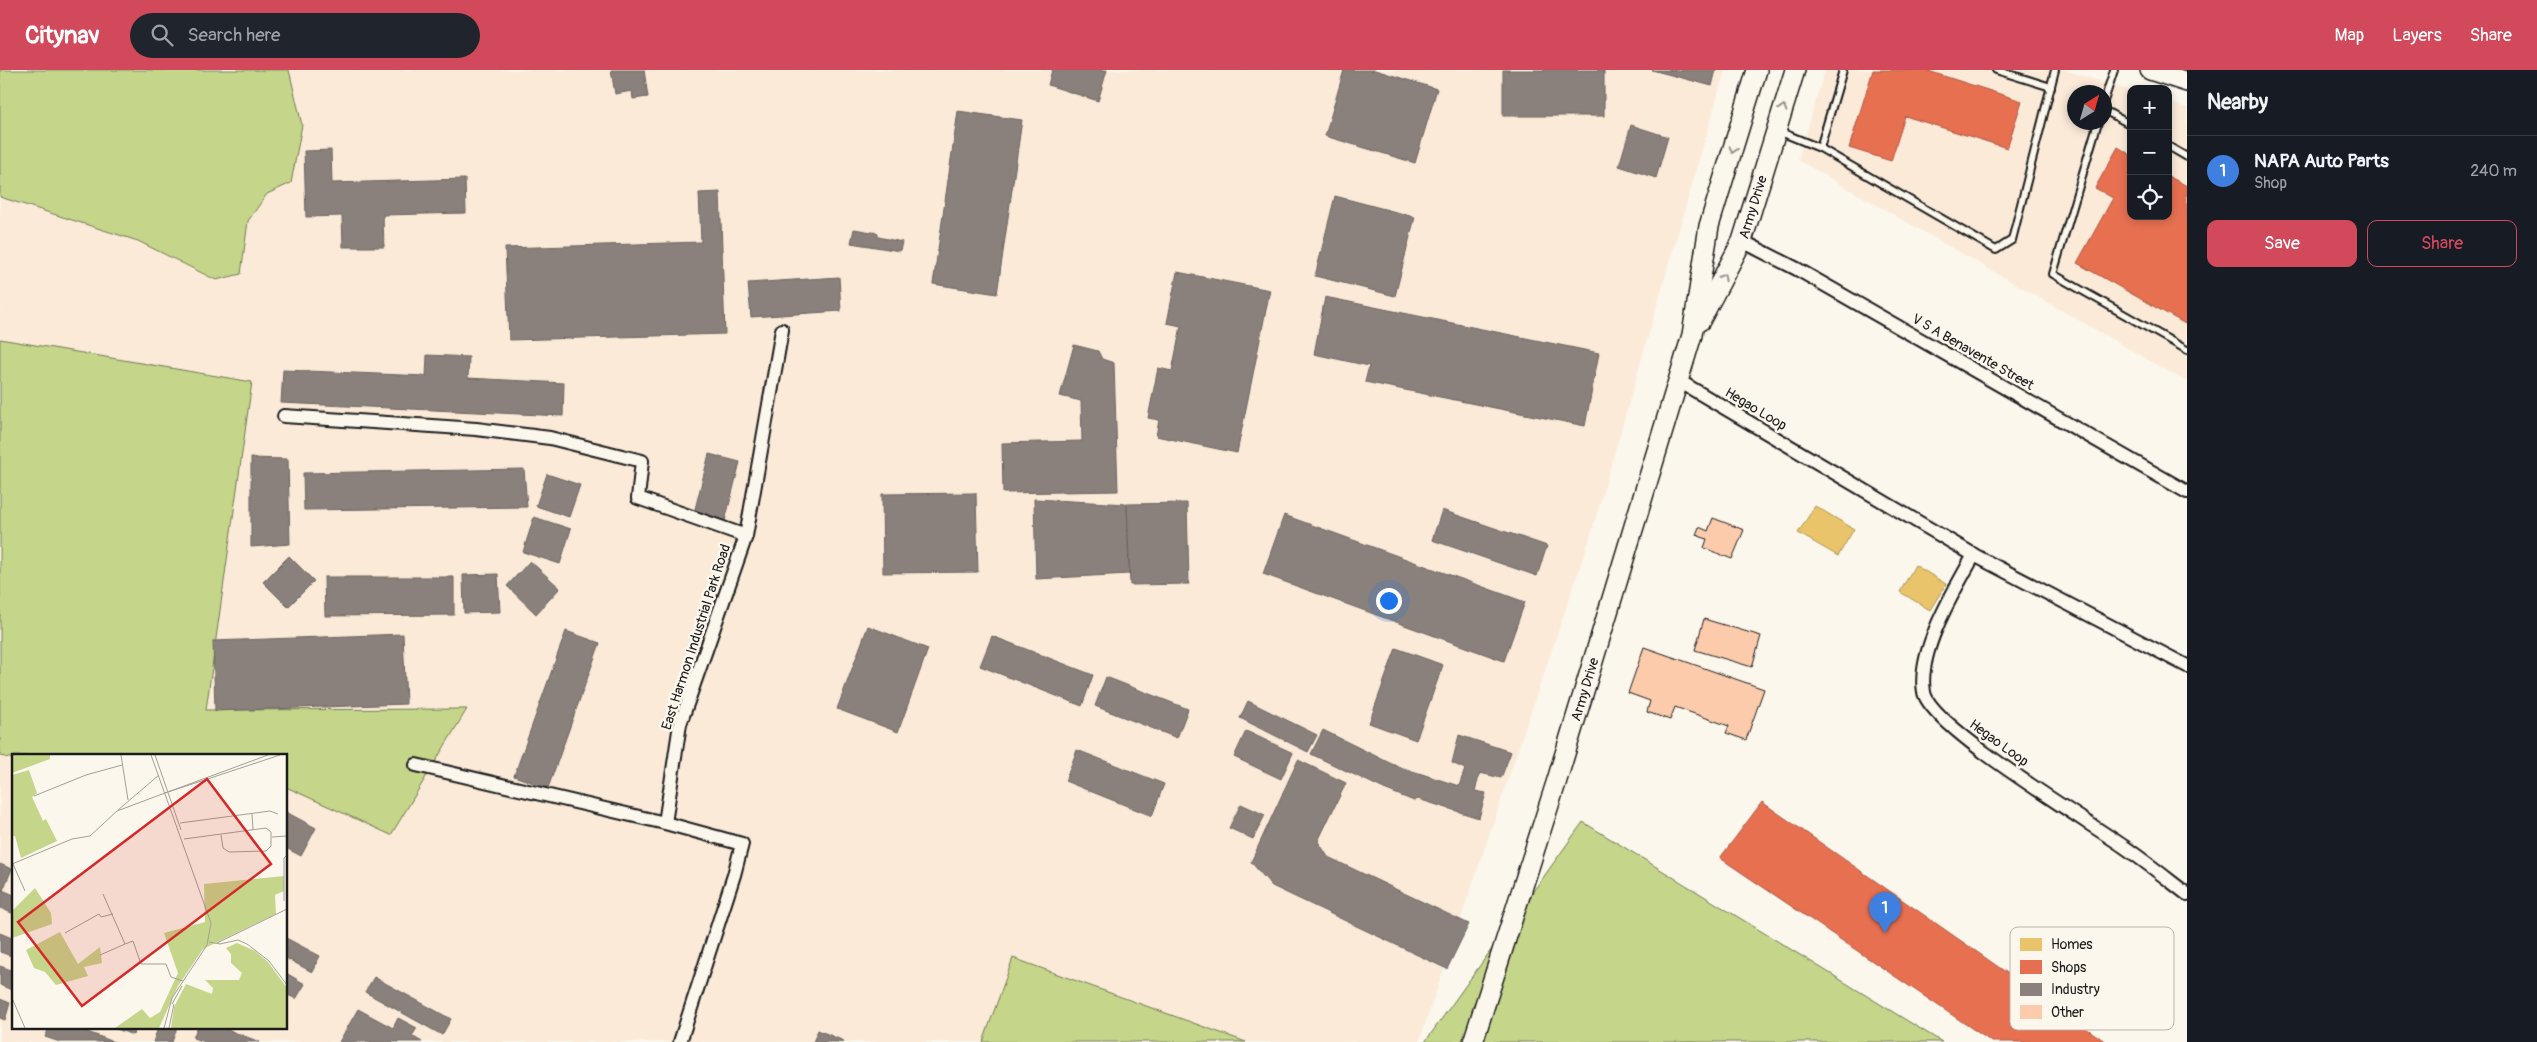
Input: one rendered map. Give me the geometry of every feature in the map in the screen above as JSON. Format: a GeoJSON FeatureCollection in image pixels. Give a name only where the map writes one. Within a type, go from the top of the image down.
{"type":"FeatureCollection","features":[{"type":"Feature","properties":{"kind":"main road","name":"Army Drive"},"geometry":{"type":"LineString","coordinates":[[1473,1042],[1557,780],[1692,335],[1709,226],[1758,70]]}},
{"type":"Feature","properties":{"kind":"main road","name":"Army Drive"},"geometry":{"type":"LineString","coordinates":[[1692,335],[1742,241],[1795,70]]}},
{"type":"Feature","properties":{"kind":"main road"},"geometry":{"type":"LineString","coordinates":[[2150,70],[2187,82]]}},
{"type":"Feature","properties":{"kind":"street","name":"V S A Benavente Street"},"geometry":{"type":"LineString","coordinates":[[1742,241],[1805,274],[2187,492]]}},
{"type":"Feature","properties":{"kind":"street"},"geometry":{"type":"LineString","coordinates":[[746,536],[782,330]]}},
{"type":"Feature","properties":{"kind":"street","name":"Hegao Loop"},"geometry":{"type":"LineString","coordinates":[[1678,381],[1974,556],[2187,666]]}},
{"type":"Feature","properties":{"kind":"street","name":"East Harmon Industrial Park Road"},"geometry":{"type":"LineString","coordinates":[[284,416],[476,429],[550,438],[642,461],[638,498],[746,536],[680,724],[665,823]]}},
{"type":"Feature","properties":{"kind":"street","name":"Hegao Loop"},"geometry":{"type":"LineString","coordinates":[[1974,556],[1944,608],[1924,666],[1924,694],[1944,721],[1993,760],[2124,846],[2187,894]]}},
{"type":"Feature","properties":{"kind":"street"},"geometry":{"type":"LineString","coordinates":[[416,765],[665,823],[742,844],[734,875],[680,1042]]}},
{"type":"Feature","properties":{"kind":"lane"},"geometry":{"type":"LineString","coordinates":[[1820,148],[1843,70]]}},
{"type":"Feature","properties":{"kind":"lane"},"geometry":{"type":"LineString","coordinates":[[1996,70],[2051,87]]}},
{"type":"Feature","properties":{"kind":"lane"},"geometry":{"type":"LineString","coordinates":[[1776,130],[1820,148],[1996,250],[2012,240],[2055,70]]}},
{"type":"Feature","properties":{"kind":"lane"},"geometry":{"type":"LineString","coordinates":[[2109,85],[2114,70]]}},
{"type":"Feature","properties":{"kind":"lane"},"geometry":{"type":"LineString","coordinates":[[2112,114],[2127,123]]}},
{"type":"Feature","properties":{"kind":"lane"},"geometry":{"type":"LineString","coordinates":[[2096,130],[2053,274],[2187,350]]}},
{"type":"Feature","properties":{"kind":"lane"},"geometry":{"type":"LineString","coordinates":[[2172,148],[2187,157]]}},
{"type":"Feature","properties":{"kind":"shaded area"},"geometry":{"type":"Polygon","coordinates":[[[289,70],[1725,70],[1591,534],[1419,1042],[1246,1042],[1013,958],[983,1042],[0,1042],[0,197],[138,241],[216,280],[241,274],[247,221],[267,194],[302,125],[289,70]]]}},
{"type":"Feature","properties":{"kind":"shaded area"},"geometry":{"type":"Polygon","coordinates":[[[1825,70],[2065,70],[2127,90],[2127,220],[2172,220],[2172,103],[2187,108],[2187,382],[1798,160],[1825,70]]]}},
{"type":"Feature","properties":{"kind":"green space"},"geometry":{"type":"Polygon","coordinates":[[[0,70],[289,70],[302,125],[291,183],[267,194],[248,221],[241,274],[216,280],[138,241],[0,197],[0,70]]]}},
{"type":"Feature","properties":{"kind":"green space"},"geometry":{"type":"Polygon","coordinates":[[[0,339],[252,382],[206,710],[467,709],[391,835],[288,788],[288,754],[12,754],[12,759],[0,756],[0,339]]]}},
{"type":"Feature","properties":{"kind":"green space"},"geometry":{"type":"Polygon","coordinates":[[[1583,822],[1942,1042],[1425,1042],[1583,822]]]}},
{"type":"Feature","properties":{"kind":"green space"},"geometry":{"type":"Polygon","coordinates":[[[1013,958],[1246,1042],[983,1042],[1013,958]]]}},
{"type":"Feature","properties":{"kind":"building: Homes"},"geometry":{"type":"Polygon","coordinates":[[[1815,506],[1854,529],[1838,556],[1798,533],[1815,506]]]}},
{"type":"Feature","properties":{"kind":"building: Homes"},"geometry":{"type":"Polygon","coordinates":[[[1915,565],[1946,584],[1930,610],[1900,592],[1915,565]]]}},
{"type":"Feature","properties":{"kind":"building: Shops"},"geometry":{"type":"Polygon","coordinates":[[[1873,70],[1925,70],[2022,101],[2007,148],[1905,116],[1891,161],[1849,148],[1873,70]]]}},
{"type":"Feature","properties":{"kind":"building: Shops"},"geometry":{"type":"Polygon","coordinates":[[[2118,147],[2127,153],[2127,220],[2172,220],[2172,178],[2187,186],[2187,325],[2077,263],[2113,198],[2095,188],[2118,147]]]}},
{"type":"Feature","properties":{"kind":"building: Shops"},"geometry":{"type":"Polygon","coordinates":[[[1762,802],[2010,975],[2010,1030],[2089,1030],[2106,1042],[1992,1042],[1720,858],[1762,802]]]}},
{"type":"Feature","properties":{"kind":"building: Industry"},"geometry":{"type":"Polygon","coordinates":[[[611,70],[644,70],[648,97],[633,99],[632,91],[615,94],[611,70]]]}},
{"type":"Feature","properties":{"kind":"building: Industry"},"geometry":{"type":"Polygon","coordinates":[[[1052,70],[1107,70],[1098,101],[1048,85],[1052,70]]]}},
{"type":"Feature","properties":{"kind":"building: Industry"},"geometry":{"type":"Polygon","coordinates":[[[1344,70],[1375,70],[1437,89],[1415,163],[1325,136],[1344,70]]]}},
{"type":"Feature","properties":{"kind":"building: Industry"},"geometry":{"type":"Polygon","coordinates":[[[1503,70],[1604,70],[1604,116],[1503,116],[1503,70]]]}},
{"type":"Feature","properties":{"kind":"building: Industry"},"geometry":{"type":"Polygon","coordinates":[[[1652,70],[1716,70],[1712,86],[1652,70]]]}},
{"type":"Feature","properties":{"kind":"building: Industry"},"geometry":{"type":"Polygon","coordinates":[[[958,111],[1022,120],[997,294],[933,284],[958,111]]]}},
{"type":"Feature","properties":{"kind":"building: Industry"},"geometry":{"type":"Polygon","coordinates":[[[1631,125],[1668,137],[1656,178],[1619,166],[1631,125]]]}},
{"type":"Feature","properties":{"kind":"building: Industry"},"geometry":{"type":"Polygon","coordinates":[[[331,150],[332,183],[465,179],[466,213],[383,215],[384,247],[343,247],[342,216],[306,217],[304,151],[331,150]]]}},
{"type":"Feature","properties":{"kind":"building: Industry"},"geometry":{"type":"Polygon","coordinates":[[[720,192],[725,334],[509,340],[505,248],[701,242],[699,193],[720,192]]]}},
{"type":"Feature","properties":{"kind":"building: Industry"},"geometry":{"type":"Polygon","coordinates":[[[1335,196],[1415,217],[1395,296],[1315,276],[1335,196]]]}},
{"type":"Feature","properties":{"kind":"building: Industry"},"geometry":{"type":"Polygon","coordinates":[[[854,229],[878,233],[878,237],[902,242],[900,251],[851,243],[854,229]]]}},
{"type":"Feature","properties":{"kind":"building: Industry"},"geometry":{"type":"Polygon","coordinates":[[[1177,272],[1270,290],[1237,453],[1156,436],[1159,420],[1148,418],[1158,368],[1172,371],[1181,326],[1167,323],[1177,272]]]}},
{"type":"Feature","properties":{"kind":"building: Industry"},"geometry":{"type":"Polygon","coordinates":[[[839,277],[841,311],[751,317],[748,283],[839,277]]]}},
{"type":"Feature","properties":{"kind":"building: Industry"},"geometry":{"type":"Polygon","coordinates":[[[1325,297],[1599,353],[1585,426],[1365,382],[1369,366],[1314,354],[1325,297]]]}},
{"type":"Feature","properties":{"kind":"building: Industry"},"geometry":{"type":"Polygon","coordinates":[[[1074,345],[1098,351],[1102,359],[1114,363],[1118,491],[1003,493],[1002,443],[1082,441],[1081,401],[1060,396],[1074,345]]]}},
{"type":"Feature","properties":{"kind":"building: Industry"},"geometry":{"type":"Polygon","coordinates":[[[427,355],[469,357],[468,378],[564,383],[563,416],[281,403],[283,370],[426,376],[427,355]]]}},
{"type":"Feature","properties":{"kind":"building: Industry"},"geometry":{"type":"Polygon","coordinates":[[[709,454],[740,462],[725,521],[694,513],[709,454]]]}},
{"type":"Feature","properties":{"kind":"building: Industry"},"geometry":{"type":"Polygon","coordinates":[[[251,458],[288,459],[290,544],[251,547],[251,458]]]}},
{"type":"Feature","properties":{"kind":"building: Industry"},"geometry":{"type":"Polygon","coordinates":[[[524,469],[527,507],[304,510],[303,473],[524,469]]]}},
{"type":"Feature","properties":{"kind":"building: Industry"},"geometry":{"type":"Polygon","coordinates":[[[547,474],[580,485],[569,517],[536,506],[547,474]]]}},
{"type":"Feature","properties":{"kind":"building: Industry"},"geometry":{"type":"Polygon","coordinates":[[[976,493],[978,572],[883,573],[882,494],[976,493]]]}},
{"type":"Feature","properties":{"kind":"building: Industry"},"geometry":{"type":"Polygon","coordinates":[[[1034,499],[1127,504],[1129,574],[1036,579],[1034,499]]]}},
{"type":"Feature","properties":{"kind":"building: Industry"},"geometry":{"type":"Polygon","coordinates":[[[1187,503],[1189,584],[1130,585],[1127,504],[1187,503]]]}},
{"type":"Feature","properties":{"kind":"building: Industry"},"geometry":{"type":"Polygon","coordinates":[[[1442,510],[1547,546],[1537,576],[1432,540],[1442,510]]]}},
{"type":"Feature","properties":{"kind":"building: Industry"},"geometry":{"type":"Polygon","coordinates":[[[1284,515],[1525,602],[1504,661],[1263,574],[1284,515]]]}},
{"type":"Feature","properties":{"kind":"building: Industry"},"geometry":{"type":"Polygon","coordinates":[[[534,517],[571,529],[560,564],[523,552],[534,517]]]}},
{"type":"Feature","properties":{"kind":"building: Industry"},"geometry":{"type":"Polygon","coordinates":[[[289,556],[314,581],[288,607],[263,582],[289,556]]]}},
{"type":"Feature","properties":{"kind":"building: Industry"},"geometry":{"type":"Polygon","coordinates":[[[530,561],[560,588],[536,614],[507,586],[530,561]]]}},
{"type":"Feature","properties":{"kind":"building: Industry"},"geometry":{"type":"Polygon","coordinates":[[[498,574],[500,612],[464,613],[463,575],[498,574]]]}},
{"type":"Feature","properties":{"kind":"building: Industry"},"geometry":{"type":"Polygon","coordinates":[[[324,577],[454,577],[454,615],[325,616],[324,577]]]}},
{"type":"Feature","properties":{"kind":"building: Industry"},"geometry":{"type":"Polygon","coordinates":[[[868,626],[928,649],[898,732],[837,709],[868,626]]]}},
{"type":"Feature","properties":{"kind":"building: Industry"},"geometry":{"type":"Polygon","coordinates":[[[566,631],[600,643],[548,788],[514,776],[566,631]]]}},
{"type":"Feature","properties":{"kind":"building: Industry"},"geometry":{"type":"Polygon","coordinates":[[[403,634],[406,704],[215,711],[213,641],[403,634]]]}},
{"type":"Feature","properties":{"kind":"building: Industry"},"geometry":{"type":"Polygon","coordinates":[[[992,636],[1093,675],[1082,706],[980,666],[992,636]]]}},
{"type":"Feature","properties":{"kind":"building: Industry"},"geometry":{"type":"Polygon","coordinates":[[[1396,648],[1443,665],[1416,740],[1369,723],[1396,648]]]}},
{"type":"Feature","properties":{"kind":"building: Industry"},"geometry":{"type":"Polygon","coordinates":[[[1106,677],[1188,709],[1177,738],[1095,706],[1106,677]]]}},
{"type":"Feature","properties":{"kind":"building: Industry"},"geometry":{"type":"Polygon","coordinates":[[[1248,701],[1317,735],[1308,752],[1240,718],[1248,701]]]}},
{"type":"Feature","properties":{"kind":"building: Industry"},"geometry":{"type":"Polygon","coordinates":[[[1323,730],[1394,765],[1459,786],[1465,769],[1452,763],[1459,735],[1511,752],[1501,778],[1480,773],[1475,791],[1486,793],[1479,818],[1418,799],[1414,801],[1384,789],[1311,754],[1323,730]]]}},
{"type":"Feature","properties":{"kind":"building: Industry"},"geometry":{"type":"Polygon","coordinates":[[[1246,731],[1293,753],[1281,779],[1234,757],[1246,731]]]}},
{"type":"Feature","properties":{"kind":"building: Industry"},"geometry":{"type":"Polygon","coordinates":[[[1077,750],[1164,784],[1152,816],[1065,781],[1077,750]]]}},
{"type":"Feature","properties":{"kind":"building: Industry"},"geometry":{"type":"Polygon","coordinates":[[[1298,760],[1346,783],[1318,841],[1328,857],[1469,924],[1447,969],[1272,886],[1251,862],[1298,760]]]}},
{"type":"Feature","properties":{"kind":"building: Industry"},"geometry":{"type":"Polygon","coordinates":[[[1241,804],[1265,815],[1253,839],[1229,828],[1241,804]]]}},
{"type":"Feature","properties":{"kind":"building: Industry"},"geometry":{"type":"Polygon","coordinates":[[[288,813],[316,828],[301,856],[288,849],[288,813]]]}},
{"type":"Feature","properties":{"kind":"building: Industry"},"geometry":{"type":"Polygon","coordinates":[[[0,864],[12,869],[3,890],[0,889],[0,864]]]}},
{"type":"Feature","properties":{"kind":"building: Industry"},"geometry":{"type":"Polygon","coordinates":[[[0,889],[12,894],[12,913],[0,908],[0,889]]]}},
{"type":"Feature","properties":{"kind":"building: Industry"},"geometry":{"type":"Polygon","coordinates":[[[0,933],[12,938],[12,956],[0,952],[0,933]]]}},
{"type":"Feature","properties":{"kind":"building: Industry"},"geometry":{"type":"Polygon","coordinates":[[[288,939],[320,956],[312,972],[288,959],[288,939]]]}},
{"type":"Feature","properties":{"kind":"building: Industry"},"geometry":{"type":"Polygon","coordinates":[[[0,966],[12,970],[12,990],[0,985],[0,966]]]}},
{"type":"Feature","properties":{"kind":"building: Industry"},"geometry":{"type":"Polygon","coordinates":[[[288,974],[305,984],[296,999],[288,995],[288,974]]]}},
{"type":"Feature","properties":{"kind":"building: Industry"},"geometry":{"type":"Polygon","coordinates":[[[374,977],[451,1019],[442,1035],[365,992],[374,977]]]}},
{"type":"Feature","properties":{"kind":"building: Industry"},"geometry":{"type":"Polygon","coordinates":[[[0,999],[10,1003],[5,1020],[0,1018],[0,999]]]}},
{"type":"Feature","properties":{"kind":"building: Industry"},"geometry":{"type":"Polygon","coordinates":[[[358,1009],[393,1028],[398,1018],[417,1028],[412,1036],[422,1042],[339,1042],[358,1009]]]}},
{"type":"Feature","properties":{"kind":"building: Industry"},"geometry":{"type":"Polygon","coordinates":[[[48,1030],[82,1030],[114,1042],[60,1042],[45,1037],[48,1030]]]}},
{"type":"Feature","properties":{"kind":"building: Industry"},"geometry":{"type":"Polygon","coordinates":[[[119,1030],[134,1030],[133,1035],[119,1030]]]}},
{"type":"Feature","properties":{"kind":"building: Industry"},"geometry":{"type":"Polygon","coordinates":[[[157,1030],[176,1030],[172,1042],[153,1042],[157,1030]]]}},
{"type":"Feature","properties":{"kind":"building: Industry"},"geometry":{"type":"Polygon","coordinates":[[[196,1030],[228,1030],[260,1042],[205,1042],[193,1038],[196,1030]]]}},
{"type":"Feature","properties":{"kind":"building: Industry"},"geometry":{"type":"Polygon","coordinates":[[[818,1030],[844,1041],[813,1042],[818,1030]]]}},
{"type":"Feature","properties":{"kind":"building: Other"},"geometry":{"type":"Polygon","coordinates":[[[1713,518],[1744,530],[1732,559],[1704,548],[1707,539],[1696,535],[1699,527],[1708,531],[1713,518]]]}},
{"type":"Feature","properties":{"kind":"building: Other"},"geometry":{"type":"Polygon","coordinates":[[[1704,619],[1761,636],[1752,667],[1695,650],[1704,619]]]}},
{"type":"Feature","properties":{"kind":"building: Other"},"geometry":{"type":"Polygon","coordinates":[[[1644,647],[1764,689],[1746,740],[1726,733],[1729,726],[1675,707],[1670,720],[1647,712],[1650,701],[1628,693],[1644,647]]]}},
{"type":"Feature","properties":{"kind":"place","name":"NAPA Auto Parts"},"geometry":{"type":"Point","coordinates":[1885,933]}}]}
